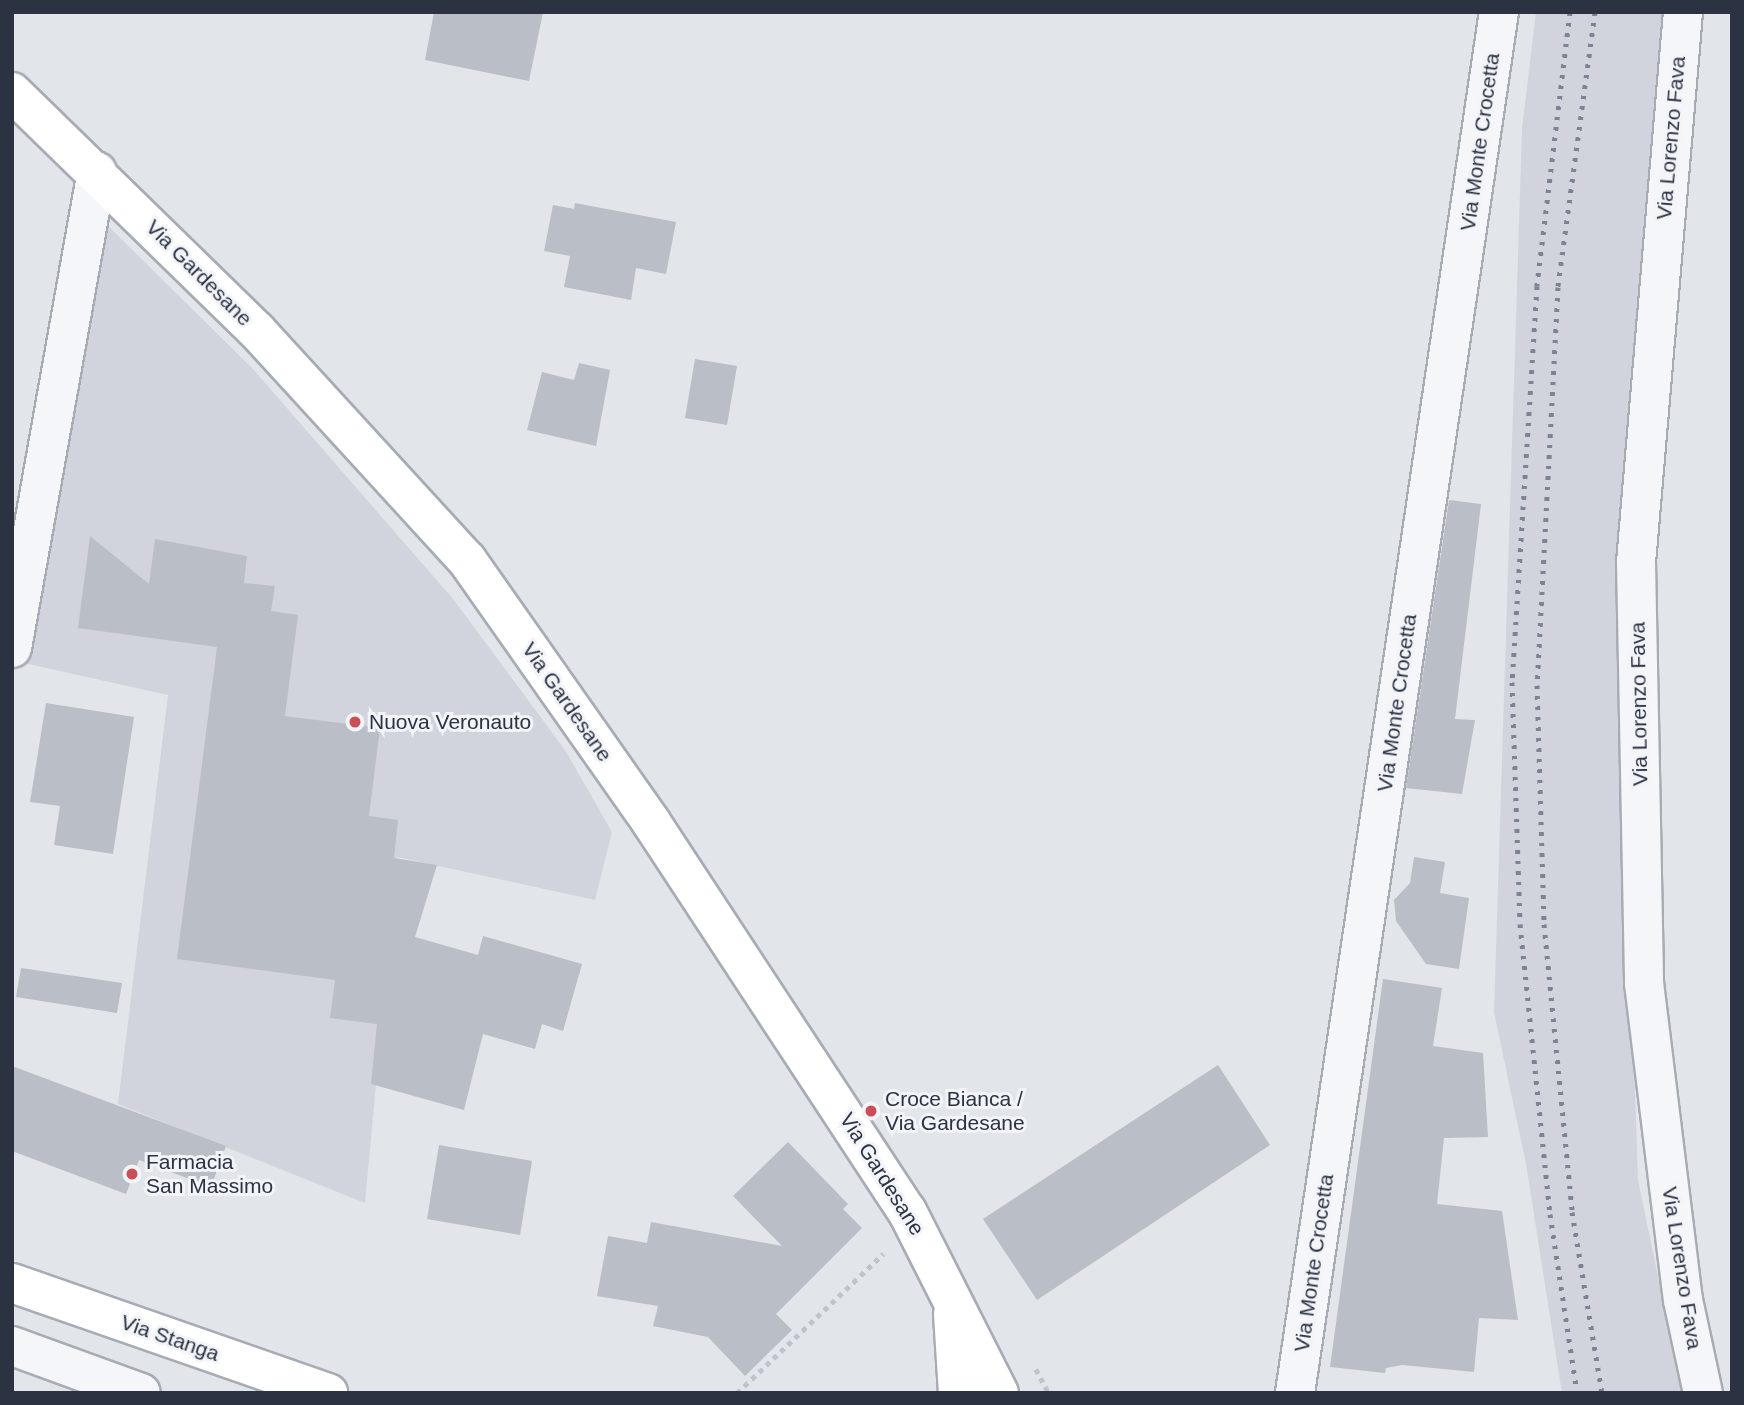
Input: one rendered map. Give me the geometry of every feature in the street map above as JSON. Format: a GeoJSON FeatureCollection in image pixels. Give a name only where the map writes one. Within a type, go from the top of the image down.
{"type":"FeatureCollection","features":[{"type":"Feature","properties":{"kind":"main road","name":"Via Gardesane"},"geometry":{"type":"LineString","coordinates":[[12,92],[257,331],[467,560],[826,1086],[907,1211],[999,1393]]}},
{"type":"Feature","properties":{"kind":"main road","name":"Via Stanga"},"geometry":{"type":"LineString","coordinates":[[12,1283],[328,1393]]}},
{"type":"Feature","properties":{"kind":"main road","name":"Via Gardesane"},"geometry":{"type":"LineString","coordinates":[[951,1298],[958,1393]]}},
{"type":"Feature","properties":{"kind":"street","name":"Via Monte Crocetta"},"geometry":{"type":"LineString","coordinates":[[1295,1393],[1499,12]]}},
{"type":"Feature","properties":{"kind":"street","name":"Via Lorenzo Fava"},"geometry":{"type":"LineString","coordinates":[[1683,12],[1637,576],[1644,983],[1683,1300],[1703,1393]]}},
{"type":"Feature","properties":{"kind":"street"},"geometry":{"type":"LineString","coordinates":[[12,648],[97,172]]}},
{"type":"Feature","properties":{"kind":"street"},"geometry":{"type":"LineString","coordinates":[[12,1346],[141,1393]]}},
{"type":"Feature","properties":{"kind":"path"},"geometry":{"type":"LineString","coordinates":[[737,1393],[889,1249]]}},
{"type":"Feature","properties":{"kind":"shaded area"},"geometry":{"type":"Polygon","coordinates":[[[1536,12],[1667,12],[1625,803],[1638,1180],[1682,1393],[1562,1393],[1526,1164],[1494,1012],[1522,129],[1536,12]]]}},
{"type":"Feature","properties":{"kind":"shaded area","name":"Nuova Veronauto"},"geometry":{"type":"Polygon","coordinates":[[[101,219],[253,369],[454,600],[565,750],[612,832],[595,900],[397,857],[365,1203],[118,1104],[168,695],[24,663],[101,219]]]}},
{"type":"Feature","properties":{"kind":"building"},"geometry":{"type":"Polygon","coordinates":[[[434,12],[543,12],[529,81],[425,60],[434,12]]]}},
{"type":"Feature","properties":{"kind":"building"},"geometry":{"type":"Polygon","coordinates":[[[575,203],[676,222],[666,274],[636,268],[631,300],[564,287],[570,256],[544,251],[553,205],[574,209],[575,203]]]}},
{"type":"Feature","properties":{"kind":"building"},"geometry":{"type":"Polygon","coordinates":[[[695,359],[737,366],[727,425],[685,418],[695,359]]]}},
{"type":"Feature","properties":{"kind":"building"},"geometry":{"type":"Polygon","coordinates":[[[579,363],[610,370],[596,446],[527,430],[542,372],[574,380],[579,363]]]}},
{"type":"Feature","properties":{"kind":"building"},"geometry":{"type":"Polygon","coordinates":[[[1449,500],[1481,504],[1455,719],[1475,720],[1462,794],[1406,788],[1449,500]]]}},
{"type":"Feature","properties":{"kind":"building"},"geometry":{"type":"Polygon","coordinates":[[[90,536],[149,584],[155,539],[247,556],[244,583],[275,586],[271,611],[298,615],[285,716],[380,728],[369,816],[398,820],[394,858],[437,865],[415,937],[478,955],[483,936],[582,964],[563,1031],[542,1024],[535,1049],[483,1034],[464,1110],[371,1084],[377,1024],[330,1018],[335,980],[177,959],[217,647],[78,628],[90,536]]]}},
{"type":"Feature","properties":{"kind":"building"},"geometry":{"type":"Polygon","coordinates":[[[46,703],[134,717],[113,854],[54,845],[60,806],[30,802],[46,703]]]}},
{"type":"Feature","properties":{"kind":"building"},"geometry":{"type":"Polygon","coordinates":[[[1414,857],[1445,862],[1440,893],[1469,898],[1459,969],[1426,964],[1396,921],[1394,900],[1410,883],[1414,857]]]}},
{"type":"Feature","properties":{"kind":"building"},"geometry":{"type":"Polygon","coordinates":[[[21,968],[122,983],[117,1013],[16,997],[21,968]]]}},
{"type":"Feature","properties":{"kind":"building"},"geometry":{"type":"Polygon","coordinates":[[[1383,979],[1442,988],[1433,1046],[1483,1053],[1488,1137],[1444,1138],[1437,1204],[1502,1211],[1518,1320],[1479,1318],[1474,1372],[1402,1365],[1386,1368],[1385,1373],[1330,1367],[1383,979]]]}},
{"type":"Feature","properties":{"kind":"building"},"geometry":{"type":"Polygon","coordinates":[[[1218,1065],[1270,1145],[1037,1300],[983,1219],[1218,1065]]]}},
{"type":"Feature","properties":{"kind":"building"},"geometry":{"type":"Polygon","coordinates":[[[12,1066],[226,1146],[211,1187],[139,1160],[126,1194],[12,1151],[12,1066]]]}},
{"type":"Feature","properties":{"kind":"building"},"geometry":{"type":"Polygon","coordinates":[[[788,1142],[848,1204],[843,1209],[862,1228],[776,1314],[792,1330],[745,1376],[708,1337],[653,1326],[658,1306],[597,1296],[608,1236],[647,1243],[651,1222],[782,1246],[733,1196],[788,1142]]]}},
{"type":"Feature","properties":{"kind":"building"},"geometry":{"type":"Polygon","coordinates":[[[439,1145],[532,1161],[520,1235],[427,1219],[439,1145]]]}},
{"type":"Feature","properties":{"kind":"railway"},"geometry":{"type":"LineString","coordinates":[[1570,12],[1537,286],[1512,682],[1520,924],[1550,1214],[1577,1393]]}},
{"type":"Feature","properties":{"kind":"railway"},"geometry":{"type":"LineString","coordinates":[[1595,12],[1558,287],[1537,685],[1544,924],[1572,1212],[1602,1393]]}},
{"type":"Feature","properties":{"kind":"place","name":"Nuova Veronauto"},"geometry":{"type":"Point","coordinates":[355,722]}},
{"type":"Feature","properties":{"kind":"place","name":"Croce Bianca / Via Gardesane"},"geometry":{"type":"Point","coordinates":[871,1111]}},
{"type":"Feature","properties":{"kind":"place","name":"Farmacia San Massimo"},"geometry":{"type":"Point","coordinates":[132,1174]}}]}
